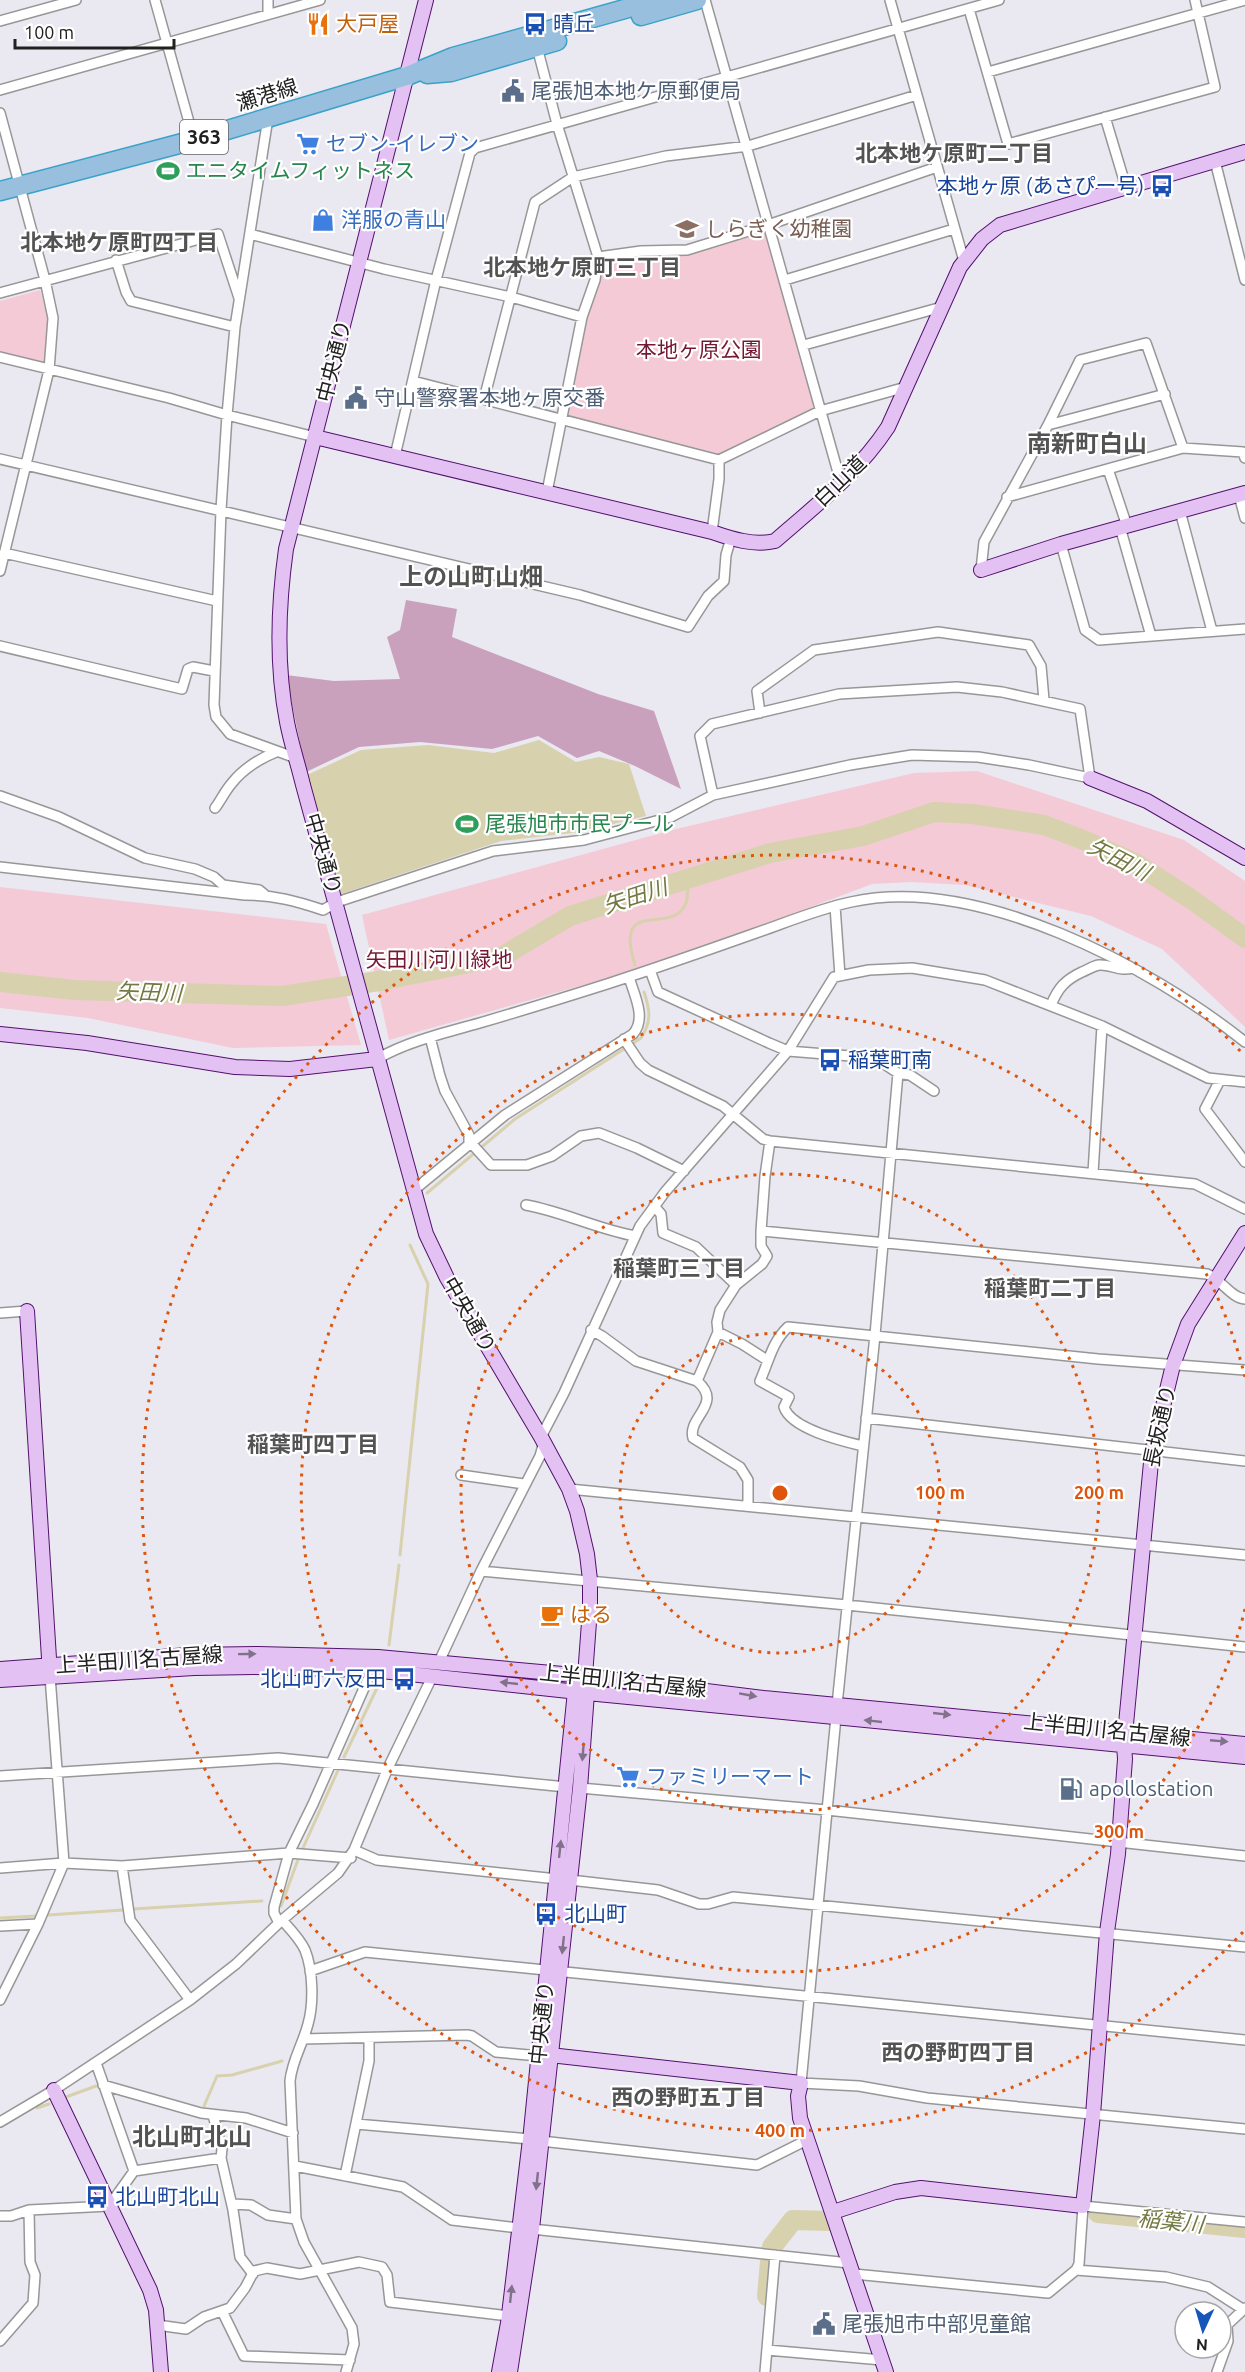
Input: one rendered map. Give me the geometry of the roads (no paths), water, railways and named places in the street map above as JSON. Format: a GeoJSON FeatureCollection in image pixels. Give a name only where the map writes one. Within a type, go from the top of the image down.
{"type":"FeatureCollection","features":[{"type":"Feature","properties":{"kind":"highway","name":"瀬港線"},"geometry":{"type":"LineString","coordinates":[[0,191],[194,140],[407,76],[453,57],[657,0]]}},
{"type":"Feature","properties":{"kind":"highway","name":"瀬港線"},"geometry":{"type":"LineString","coordinates":[[407,76],[451,72],[697,0]]}},
{"type":"Feature","properties":{"kind":"street"},"geometry":{"type":"LineString","coordinates":[[0,21],[76,0]]}},
{"type":"Feature","properties":{"kind":"street"},"geometry":{"type":"LineString","coordinates":[[155,0],[194,140]]}},
{"type":"Feature","properties":{"kind":"street"},"geometry":{"type":"LineString","coordinates":[[268,0],[268,14]]}},
{"type":"Feature","properties":{"kind":"street"},"geometry":{"type":"LineString","coordinates":[[0,90],[320,0]]}},
{"type":"Feature","properties":{"kind":"street","name":"中央通り"},"geometry":{"type":"LineString","coordinates":[[426,0],[291,527],[282,573],[279,618],[280,662],[287,723],[337,902],[339,919],[375,1054],[426,1234],[447,1278],[543,1439],[569,1489],[577,1511],[587,1554],[590,1609],[585,1676],[581,1692],[573,1787],[510,2372]]}},
{"type":"Feature","properties":{"kind":"street"},"geometry":{"type":"LineString","coordinates":[[705,0],[748,146],[759,196],[804,345],[841,483]]}},
{"type":"Feature","properties":{"kind":"street"},"geometry":{"type":"LineString","coordinates":[[890,0],[964,261]]}},
{"type":"Feature","properties":{"kind":"street"},"geometry":{"type":"LineString","coordinates":[[395,456],[436,280],[471,153],[475,148],[999,0]]}},
{"type":"Feature","properties":{"kind":"street"},"geometry":{"type":"LineString","coordinates":[[969,9],[1008,144],[1215,87],[1195,0]]}},
{"type":"Feature","properties":{"kind":"street"},"geometry":{"type":"LineString","coordinates":[[988,72],[1245,0]]}},
{"type":"Feature","properties":{"kind":"street"},"geometry":{"type":"LineString","coordinates":[[537,47],[556,124],[598,257],[595,280],[582,317],[547,492]]}},
{"type":"Feature","properties":{"kind":"street"},"geometry":{"type":"LineString","coordinates":[[484,399],[535,201],[573,177],[666,156],[748,146],[917,95]]}},
{"type":"Feature","properties":{"kind":"street"},"geometry":{"type":"LineString","coordinates":[[0,114],[45,280],[53,318],[49,370],[0,572]]}},
{"type":"Feature","properties":{"kind":"street"},"geometry":{"type":"LineString","coordinates":[[1105,117],[1126,187]]}},
{"type":"Feature","properties":{"kind":"street"},"geometry":{"type":"LineString","coordinates":[[268,118],[235,327],[226,416],[224,490],[220,510],[214,705],[216,717],[230,734],[296,758]]}},
{"type":"Feature","properties":{"kind":"street","name":"白山道"},"geometry":{"type":"LineString","coordinates":[[315,437],[731,538],[763,544],[775,541],[841,483],[876,445],[888,428],[964,261],[982,239],[1000,225],[1245,152]]}},
{"type":"Feature","properties":{"kind":"street"},"geometry":{"type":"LineString","coordinates":[[1215,161],[1242,253],[1245,280]]}},
{"type":"Feature","properties":{"kind":"street"},"geometry":{"type":"LineString","coordinates":[[598,257],[641,251],[687,250],[937,167]]}},
{"type":"Feature","properties":{"kind":"street"},"geometry":{"type":"LineString","coordinates":[[785,280],[954,229]]}},
{"type":"Feature","properties":{"kind":"street"},"geometry":{"type":"LineString","coordinates":[[0,293],[218,234],[240,300]]}},
{"type":"Feature","properties":{"kind":"street"},"geometry":{"type":"LineString","coordinates":[[250,234],[384,269],[511,297],[582,317]]}},
{"type":"Feature","properties":{"kind":"street"},"geometry":{"type":"LineString","coordinates":[[116,260],[131,301],[235,327]]}},
{"type":"Feature","properties":{"kind":"street"},"geometry":{"type":"LineString","coordinates":[[804,345],[942,307]]}},
{"type":"Feature","properties":{"kind":"street"},"geometry":{"type":"LineString","coordinates":[[1183,448],[1146,343],[1080,360],[1048,425],[984,542],[981,570],[1061,544],[1242,494],[1245,518]]}},
{"type":"Feature","properties":{"kind":"street"},"geometry":{"type":"LineString","coordinates":[[0,357],[169,398],[226,416],[315,437]]}},
{"type":"Feature","properties":{"kind":"street"},"geometry":{"type":"LineString","coordinates":[[413,381],[719,460],[820,411],[906,387]]}},
{"type":"Feature","properties":{"kind":"street"},"geometry":{"type":"LineString","coordinates":[[1048,425],[1165,394]]}},
{"type":"Feature","properties":{"kind":"street"},"geometry":{"type":"LineString","coordinates":[[1007,497],[1183,448],[1243,452],[1245,458]]}},
{"type":"Feature","properties":{"kind":"street"},"geometry":{"type":"LineString","coordinates":[[0,459],[580,595],[688,627],[708,597],[724,581],[726,555],[731,538]]}},
{"type":"Feature","properties":{"kind":"street"},"geometry":{"type":"LineString","coordinates":[[712,532],[719,479],[719,460]]}},
{"type":"Feature","properties":{"kind":"street"},"geometry":{"type":"LineString","coordinates":[[1108,469],[1151,636]]}},
{"type":"Feature","properties":{"kind":"street"},"geometry":{"type":"LineString","coordinates":[[1180,511],[1212,631]]}},
{"type":"Feature","properties":{"kind":"street"},"geometry":{"type":"LineString","coordinates":[[1061,544],[1085,630],[1099,640],[1245,629]]}},
{"type":"Feature","properties":{"kind":"street"},"geometry":{"type":"LineString","coordinates":[[4,553],[217,601]]}},
{"type":"Feature","properties":{"kind":"street"},"geometry":{"type":"LineString","coordinates":[[760,713],[757,691],[814,650],[938,632],[1029,645],[1041,666],[1044,700]]}},
{"type":"Feature","properties":{"kind":"street"},"geometry":{"type":"LineString","coordinates":[[0,646],[182,689],[188,669],[193,667],[214,671]]}},
{"type":"Feature","properties":{"kind":"street"},"geometry":{"type":"LineString","coordinates":[[713,795],[700,736],[712,724],[839,694],[957,687],[1044,700],[1080,709],[1090,778]]}},
{"type":"Feature","properties":{"kind":"street"},"geometry":{"type":"LineString","coordinates":[[214,808],[231,784],[244,771],[276,752]]}},
{"type":"Feature","properties":{"kind":"street"},"geometry":{"type":"LineString","coordinates":[[0,867],[245,895],[266,895],[285,898],[323,910],[337,902],[493,851],[584,840],[670,817],[713,795],[850,765],[912,755],[978,757],[1090,778],[1147,801],[1245,858]]}},
{"type":"Feature","properties":{"kind":"street"},"geometry":{"type":"LineString","coordinates":[[0,796],[59,817],[145,858],[195,869],[214,877],[223,885],[259,890],[266,895]]}},
{"type":"Feature","properties":{"kind":"street"},"geometry":{"type":"LineString","coordinates":[[0,1034],[87,1043],[235,1067],[290,1069],[375,1054],[629,977],[835,906],[908,897],[960,904],[1013,918],[1066,937],[1162,984],[1212,1016],[1245,1042]]}},
{"type":"Feature","properties":{"kind":"street"},"geometry":{"type":"LineString","coordinates":[[835,906],[840,976]]}},
{"type":"Feature","properties":{"kind":"street"},"geometry":{"type":"LineString","coordinates":[[1051,1005],[1056,993],[1067,979],[1084,971],[1100,965],[1126,970],[1132,968]]}},
{"type":"Feature","properties":{"kind":"street"},"geometry":{"type":"LineString","coordinates":[[0,2122],[54,2090],[190,2000],[236,1964],[281,1921],[338,1873],[352,1854],[388,1768],[481,1570],[540,1456],[543,1439],[635,1236],[654,1206],[788,1051],[834,977],[891,968],[943,971],[985,980],[1102,1026],[1208,1078],[1245,1082]]}},
{"type":"Feature","properties":{"kind":"street"},"geometry":{"type":"LineString","coordinates":[[650,970],[658,992],[788,1051],[875,1058],[898,1073],[910,1075],[934,1090]]}},
{"type":"Feature","properties":{"kind":"street"},"geometry":{"type":"LineString","coordinates":[[414,1190],[505,1115],[633,1034],[640,1022],[640,1013],[629,977]]}},
{"type":"Feature","properties":{"kind":"street"},"geometry":{"type":"LineString","coordinates":[[1093,1173],[1102,1026]]}},
{"type":"Feature","properties":{"kind":"street"},"geometry":{"type":"LineString","coordinates":[[430,1037],[445,1091],[469,1135],[471,1144],[492,1165],[528,1165],[552,1156],[581,1136],[599,1133],[637,1148],[684,1171]]}},
{"type":"Feature","properties":{"kind":"street"},"geometry":{"type":"LineString","coordinates":[[625,1041],[648,1070],[723,1106],[770,1141],[1195,1184],[1245,1209]]}},
{"type":"Feature","properties":{"kind":"street"},"geometry":{"type":"LineString","coordinates":[[767,2350],[884,2366],[807,2140],[800,2118],[798,2096],[875,1335],[898,1073]]}},
{"type":"Feature","properties":{"kind":"street"},"geometry":{"type":"LineString","coordinates":[[1220,1080],[1205,1109],[1245,1162]]}},
{"type":"Feature","properties":{"kind":"street"},"geometry":{"type":"LineString","coordinates":[[697,1381],[718,1332],[717,1322],[720,1310],[736,1285],[762,1264],[767,1257],[761,1246],[761,1231],[770,1141]]}},
{"type":"Feature","properties":{"kind":"street"},"geometry":{"type":"LineString","coordinates":[[526,1205],[557,1211],[594,1226],[635,1236]]}},
{"type":"Feature","properties":{"kind":"street"},"geometry":{"type":"LineString","coordinates":[[654,1206],[661,1214],[663,1233],[696,1246],[736,1285]]}},
{"type":"Feature","properties":{"kind":"street"},"geometry":{"type":"LineString","coordinates":[[761,1231],[1207,1274],[1216,1278],[1239,1299],[1245,1299]]}},
{"type":"Feature","properties":{"kind":"street","name":"長坂通り"},"geometry":{"type":"LineString","coordinates":[[1083,2206],[1093,2115],[1107,1932],[1119,1842],[1125,1759],[1124,1739],[1141,1546],[1152,1452],[1173,1365],[1188,1324],[1245,1233]]}},
{"type":"Feature","properties":{"kind":"street"},"geometry":{"type":"LineString","coordinates":[[0,1313],[27,1311],[64,1863],[38,1924],[0,2000]]}},
{"type":"Feature","properties":{"kind":"street"},"geometry":{"type":"LineString","coordinates":[[863,1446],[812,1430],[786,1413],[784,1407],[789,1397],[760,1381],[768,1364],[767,1360],[781,1334],[788,1327],[1245,1370]]}},
{"type":"Feature","properties":{"kind":"street"},"geometry":{"type":"LineString","coordinates":[[591,1330],[636,1360],[697,1381],[703,1386],[707,1400],[693,1428],[693,1438],[740,1467],[748,1480],[748,1505]]}},
{"type":"Feature","properties":{"kind":"street"},"geometry":{"type":"LineString","coordinates":[[718,1332],[767,1360]]}},
{"type":"Feature","properties":{"kind":"street"},"geometry":{"type":"LineString","coordinates":[[866,1418],[1245,1461]]}},
{"type":"Feature","properties":{"kind":"street"},"geometry":{"type":"LineString","coordinates":[[461,1475],[524,1484]]}},
{"type":"Feature","properties":{"kind":"street"},"geometry":{"type":"LineString","coordinates":[[569,1489],[1245,1556]]}},
{"type":"Feature","properties":{"kind":"street"},"geometry":{"type":"LineString","coordinates":[[481,1570],[847,1605],[1245,1647]]}},
{"type":"Feature","properties":{"kind":"street","name":"上半田川名古屋線"},"geometry":{"type":"LineString","coordinates":[[0,1680],[50,1671],[188,1655],[378,1657],[435,1669],[581,1692],[837,1711],[1124,1739],[1245,1757]]}},
{"type":"Feature","properties":{"kind":"street","name":"上半田川名古屋線"},"geometry":{"type":"LineString","coordinates":[[0,1669],[50,1671],[254,1666],[372,1670],[435,1669],[585,1676],[837,1711]]}},
{"type":"Feature","properties":{"kind":"street"},"geometry":{"type":"LineString","coordinates":[[346,2372],[354,2344],[352,2328],[304,2242],[296,2219],[291,2067],[309,2022],[312,2004],[310,1971],[304,1950],[274,1913],[274,1907],[289,1853],[372,1670]]}},
{"type":"Feature","properties":{"kind":"street","name":"上半田川名古屋線"},"geometry":{"type":"LineString","coordinates":[[1124,1739],[1245,1744]]}},
{"type":"Feature","properties":{"kind":"street"},"geometry":{"type":"LineString","coordinates":[[0,1776],[278,1758],[827,1810],[1245,1856]]}},
{"type":"Feature","properties":{"kind":"street"},"geometry":{"type":"LineString","coordinates":[[0,1868],[64,1863],[122,1866],[289,1853],[352,1854],[377,1860],[658,1890],[699,1904],[708,1904],[733,1897],[1245,1947]]}},
{"type":"Feature","properties":{"kind":"street"},"geometry":{"type":"LineString","coordinates":[[122,1866],[130,1920],[190,2000]]}},
{"type":"Feature","properties":{"kind":"street"},"geometry":{"type":"LineString","coordinates":[[0,1926],[38,1924]]}},
{"type":"Feature","properties":{"kind":"street"},"geometry":{"type":"LineString","coordinates":[[310,1971],[365,1952],[1245,2040]]}},
{"type":"Feature","properties":{"kind":"street"},"geometry":{"type":"LineString","coordinates":[[303,2039],[472,2036],[496,2052],[544,2055],[801,2083],[859,2086],[927,2098],[1245,2129]]}},
{"type":"Feature","properties":{"kind":"street"},"geometry":{"type":"LineString","coordinates":[[345,2176],[369,2061],[369,2038]]}},
{"type":"Feature","properties":{"kind":"street"},"geometry":{"type":"LineString","coordinates":[[96,2063],[134,2171]]}},
{"type":"Feature","properties":{"kind":"street"},"geometry":{"type":"LineString","coordinates":[[103,2085],[213,2115],[246,2118],[293,2133]]}},
{"type":"Feature","properties":{"kind":"street"},"geometry":{"type":"LineString","coordinates":[[54,2090],[150,2290],[156,2310],[161,2372]]}},
{"type":"Feature","properties":{"kind":"street"},"geometry":{"type":"LineString","coordinates":[[213,2115],[222,2149],[221,2158],[232,2204],[240,2257],[253,2274]]}},
{"type":"Feature","properties":{"kind":"street"},"geometry":{"type":"LineString","coordinates":[[356,2124],[536,2140],[757,2165],[807,2140]]}},
{"type":"Feature","properties":{"kind":"street"},"geometry":{"type":"LineString","coordinates":[[109,2206],[134,2171],[221,2158]]}},
{"type":"Feature","properties":{"kind":"street"},"geometry":{"type":"LineString","coordinates":[[295,2166],[403,2187],[452,2220],[775,2256],[851,2269],[1048,2294],[1076,2270],[1079,2264],[1083,2206]]}},
{"type":"Feature","properties":{"kind":"street"},"geometry":{"type":"LineString","coordinates":[[833,2212],[902,2190],[921,2188],[1245,2222]]}},
{"type":"Feature","properties":{"kind":"street"},"geometry":{"type":"LineString","coordinates":[[232,2204],[251,2205],[268,2215],[296,2219]]}},
{"type":"Feature","properties":{"kind":"street"},"geometry":{"type":"LineString","coordinates":[[0,2216],[11,2216],[29,2210],[109,2206]]}},
{"type":"Feature","properties":{"kind":"street"},"geometry":{"type":"LineString","coordinates":[[0,2341],[33,2303],[35,2275],[30,2262],[29,2210]]}},
{"type":"Feature","properties":{"kind":"street","name":"中央通り"},"geometry":{"type":"LineString","coordinates":[[499,2372],[526,2228]]}},
{"type":"Feature","properties":{"kind":"street"},"geometry":{"type":"LineString","coordinates":[[765,2372],[775,2256]]}},
{"type":"Feature","properties":{"kind":"street"},"geometry":{"type":"LineString","coordinates":[[157,2325],[186,2329],[204,2317],[230,2308],[255,2271],[267,2268],[300,2274],[359,2262],[382,2267],[387,2275],[390,2302],[509,2316]]}},
{"type":"Feature","properties":{"kind":"street"},"geometry":{"type":"LineString","coordinates":[[1076,2270],[1166,2277],[1208,2287],[1244,2312],[1227,2325],[1228,2341],[1217,2372]]}},
{"type":"Feature","properties":{"kind":"street"},"geometry":{"type":"LineString","coordinates":[[222,2311],[244,2356],[350,2361]]}},
{"type":"Feature","properties":{"kind":"waterway","name":"矢田川"},"geometry":{"type":"LineString","coordinates":[[0,982],[75,990],[282,996],[385,980],[503,956],[570,916],[770,853],[863,836],[934,812],[973,814],[1044,825],[1086,841],[1135,863],[1191,899],[1245,938]]}},
{"type":"Feature","properties":{"kind":"waterway"},"geometry":{"type":"LineString","coordinates":[[635,965],[630,943],[632,930],[638,923],[679,913],[687,900],[687,879]]}},
{"type":"Feature","properties":{"kind":"waterway"},"geometry":{"type":"LineString","coordinates":[[427,1193],[515,1119],[641,1038],[649,1015],[644,992]]}},
{"type":"Feature","properties":{"kind":"waterway"},"geometry":{"type":"LineString","coordinates":[[400,1555],[428,1284],[410,1245]]}},
{"type":"Feature","properties":{"kind":"waterway"},"geometry":{"type":"LineString","coordinates":[[389,1645],[399,1565]]}},
{"type":"Feature","properties":{"kind":"waterway"},"geometry":{"type":"LineString","coordinates":[[344,1757],[377,1688]]}},
{"type":"Feature","properties":{"kind":"waterway"},"geometry":{"type":"LineString","coordinates":[[303,1848],[339,1768]]}},
{"type":"Feature","properties":{"kind":"waterway"},"geometry":{"type":"LineString","coordinates":[[281,1906],[299,1857]]}},
{"type":"Feature","properties":{"kind":"waterway"},"geometry":{"type":"LineString","coordinates":[[133,1909],[262,1901]]}},
{"type":"Feature","properties":{"kind":"waterway"},"geometry":{"type":"LineString","coordinates":[[48,1915],[123,1910]]}},
{"type":"Feature","properties":{"kind":"waterway"},"geometry":{"type":"LineString","coordinates":[[0,1918],[36,1916]]}},
{"type":"Feature","properties":{"kind":"waterway"},"geometry":{"type":"LineString","coordinates":[[204,2106],[217,2076],[232,2075],[282,2061]]}},
{"type":"Feature","properties":{"kind":"waterway"},"geometry":{"type":"LineString","coordinates":[[66,2097],[96,2086]]}},
{"type":"Feature","properties":{"kind":"waterway"},"geometry":{"type":"LineString","coordinates":[[37,2108],[49,2104]]}},
{"type":"Feature","properties":{"kind":"waterway","name":"稲葉川"},"geometry":{"type":"LineString","coordinates":[[1098,2213],[1245,2228]]}},
{"type":"Feature","properties":{"kind":"waterway","name":"稲葉川"},"geometry":{"type":"LineString","coordinates":[[772,2247],[793,2220],[830,2221]]}},
{"type":"Feature","properties":{"kind":"waterway","name":"稲葉川"},"geometry":{"type":"LineString","coordinates":[[767,2296],[770,2262]]}},
{"type":"Feature","properties":{"kind":"place","name":"大戸屋"},"geometry":{"type":"Point","coordinates":[318,24]}},
{"type":"Feature","properties":{"kind":"place","name":"晴丘"},"geometry":{"type":"Point","coordinates":[535,24]}},
{"type":"Feature","properties":{"kind":"place","name":"尾張旭本地ケ原郵便局"},"geometry":{"type":"Point","coordinates":[513,91]}},
{"type":"Feature","properties":{"kind":"place","name":"セブン-イレブン"},"geometry":{"type":"Point","coordinates":[308,144]}},
{"type":"Feature","properties":{"kind":"place","name":"エニタイムフィットネス"},"geometry":{"type":"Point","coordinates":[168,171]}},
{"type":"Feature","properties":{"kind":"place","name":"本地ヶ原 (あさぴー号)"},"geometry":{"type":"Point","coordinates":[1162,186]}},
{"type":"Feature","properties":{"kind":"place","name":"洋服の青山"},"geometry":{"type":"Point","coordinates":[323,220]}},
{"type":"Feature","properties":{"kind":"place","name":"しらぎく幼稚園"},"geometry":{"type":"Point","coordinates":[687,229]}},
{"type":"Feature","properties":{"kind":"place","name":"守山警察署本地ヶ原交番"},"geometry":{"type":"Point","coordinates":[356,398]}},
{"type":"Feature","properties":{"kind":"place","name":"尾張旭市市民プール"},"geometry":{"type":"Point","coordinates":[467,824]}},
{"type":"Feature","properties":{"kind":"place","name":"稲葉町南"},"geometry":{"type":"Point","coordinates":[830,1060]}},
{"type":"Feature","properties":{"kind":"place","name":"はる"},"geometry":{"type":"Point","coordinates":[552,1615]}},
{"type":"Feature","properties":{"kind":"place","name":"北山町六反田"},"geometry":{"type":"Point","coordinates":[404,1679]}},
{"type":"Feature","properties":{"kind":"place","name":"ファミリーマート"},"geometry":{"type":"Point","coordinates":[628,1777]}},
{"type":"Feature","properties":{"kind":"place","name":"apollostation"},"geometry":{"type":"Point","coordinates":[1071,1789]}},
{"type":"Feature","properties":{"kind":"place","name":"北山町"},"geometry":{"type":"Point","coordinates":[546,1914]}},
{"type":"Feature","properties":{"kind":"place","name":"北山町北山"},"geometry":{"type":"Point","coordinates":[97,2197]}},
{"type":"Feature","properties":{"kind":"place","name":"尾張旭市中部児童館"},"geometry":{"type":"Point","coordinates":[824,2324]}},
{"type":"Feature","properties":{"kind":"district","name":"北本地ケ原町二丁目"},"geometry":{"type":"Point","coordinates":[954,153]}},
{"type":"Feature","properties":{"kind":"district","name":"北本地ケ原町四丁目"},"geometry":{"type":"Point","coordinates":[119,242]}},
{"type":"Feature","properties":{"kind":"district","name":"北本地ケ原町三丁目"},"geometry":{"type":"Point","coordinates":[582,267]}},
{"type":"Feature","properties":{"kind":"district","name":"南新町白山"},"geometry":{"type":"Point","coordinates":[1087,444]}},
{"type":"Feature","properties":{"kind":"district","name":"上の山町山畑"},"geometry":{"type":"Point","coordinates":[471,577]}},
{"type":"Feature","properties":{"kind":"district","name":"稲葉町三丁目"},"geometry":{"type":"Point","coordinates":[679,1268]}},
{"type":"Feature","properties":{"kind":"district","name":"稲葉町二丁目"},"geometry":{"type":"Point","coordinates":[1050,1288]}},
{"type":"Feature","properties":{"kind":"district","name":"稲葉町四丁目"},"geometry":{"type":"Point","coordinates":[313,1444]}},
{"type":"Feature","properties":{"kind":"district","name":"西の野町四丁目"},"geometry":{"type":"Point","coordinates":[958,2052]}},
{"type":"Feature","properties":{"kind":"district","name":"西の野町五丁目"},"geometry":{"type":"Point","coordinates":[688,2097]}},
{"type":"Feature","properties":{"kind":"district","name":"北山町北山"},"geometry":{"type":"Point","coordinates":[192,2137]}},
{"type":"Feature","properties":{"kind":"park label","name":"本地ヶ原公園"},"geometry":{"type":"Point","coordinates":[699,350]}},
{"type":"Feature","properties":{"kind":"park label","name":"矢田川河川緑地"},"geometry":{"type":"Point","coordinates":[439,960]}}]}
